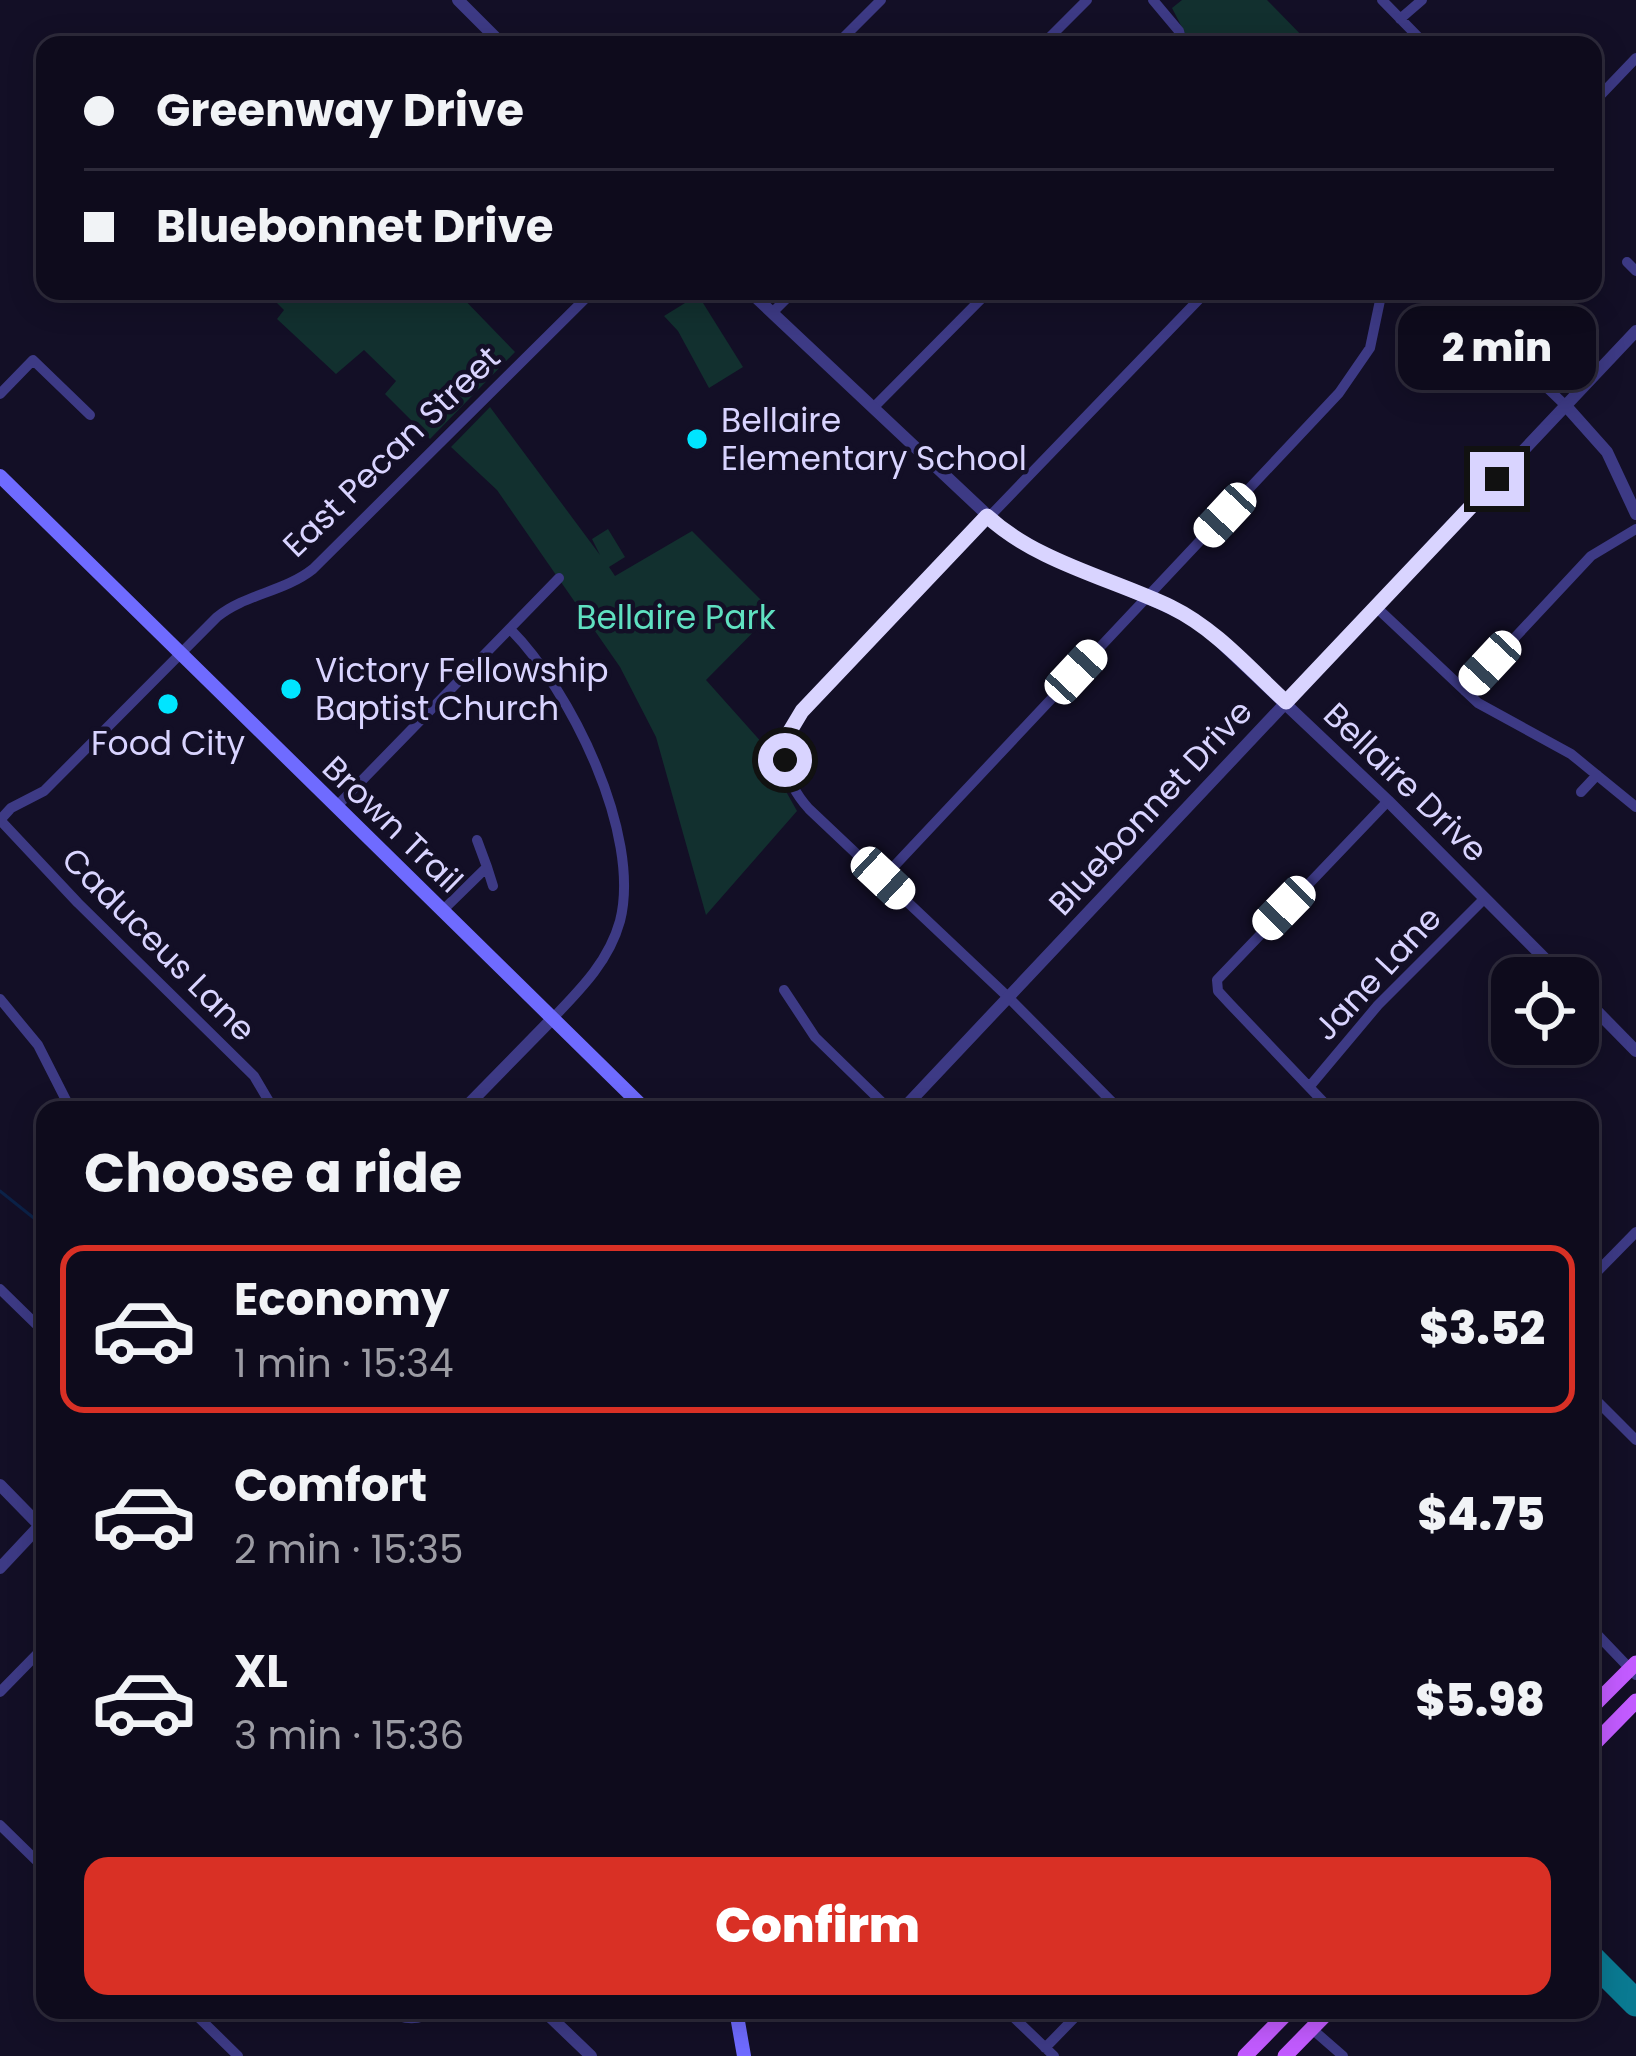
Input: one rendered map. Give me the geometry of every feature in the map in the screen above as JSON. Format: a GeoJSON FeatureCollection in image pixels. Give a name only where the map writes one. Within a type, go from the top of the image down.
{"type":"FeatureCollection","features":[{"type":"Feature","properties":{"kind":"main road","name":"Brown Trail"},"geometry":{"type":"LineString","coordinates":[[0,476],[637,1101]]}},
{"type":"Feature","properties":{"kind":"main road"},"geometry":{"type":"LineString","coordinates":[[1599,1701],[1634,1669]]}},
{"type":"Feature","properties":{"kind":"main road"},"geometry":{"type":"LineString","coordinates":[[1599,1739],[1636,1701]]}},
{"type":"Feature","properties":{"kind":"main road"},"geometry":{"type":"LineString","coordinates":[[738,2019],[744,2056]]}},
{"type":"Feature","properties":{"kind":"main road"},"geometry":{"type":"LineString","coordinates":[[1245,2056],[1282,2019]]}},
{"type":"Feature","properties":{"kind":"main road"},"geometry":{"type":"LineString","coordinates":[[1285,2056],[1321,2019]]}},
{"type":"Feature","properties":{"kind":"street"},"geometry":{"type":"LineString","coordinates":[[458,0],[494,36]]}},
{"type":"Feature","properties":{"kind":"street"},"geometry":{"type":"LineString","coordinates":[[845,36],[880,0]]}},
{"type":"Feature","properties":{"kind":"street"},"geometry":{"type":"LineString","coordinates":[[1051,36],[1087,0]]}},
{"type":"Feature","properties":{"kind":"street"},"geometry":{"type":"LineString","coordinates":[[1153,0],[1180,36]]}},
{"type":"Feature","properties":{"kind":"street"},"geometry":{"type":"LineString","coordinates":[[1382,0],[1417,36]]}},
{"type":"Feature","properties":{"kind":"street"},"geometry":{"type":"LineString","coordinates":[[1400,19],[1422,0]]}},
{"type":"Feature","properties":{"kind":"street"},"geometry":{"type":"LineString","coordinates":[[1602,94],[1636,58]]}},
{"type":"Feature","properties":{"kind":"street","name":"East Pecan Street"},"geometry":{"type":"LineString","coordinates":[[0,820],[11,808],[44,791],[226,609],[284,588],[313,569],[584,300]]}},
{"type":"Feature","properties":{"kind":"street","name":"Bellaire Drive"},"geometry":{"type":"LineString","coordinates":[[758,300],[987,516],[1032,547],[1203,626],[1543,957]]}},
{"type":"Feature","properties":{"kind":"street"},"geometry":{"type":"LineString","coordinates":[[772,313],[785,300]]}},
{"type":"Feature","properties":{"kind":"street"},"geometry":{"type":"LineString","coordinates":[[873,408],[980,300]]}},
{"type":"Feature","properties":{"kind":"street"},"geometry":{"type":"LineString","coordinates":[[1111,1101],[799,798],[787,776],[787,736],[802,711],[1198,300]]}},
{"type":"Feature","properties":{"kind":"street"},"geometry":{"type":"LineString","coordinates":[[883,878],[1357,372],[1370,348],[1380,300]]}},
{"type":"Feature","properties":{"kind":"street"},"geometry":{"type":"LineString","coordinates":[[1450,300],[1566,406],[1607,452],[1636,514]]}},
{"type":"Feature","properties":{"kind":"street","name":"Bluebonnet Drive"},"geometry":{"type":"LineString","coordinates":[[911,1101],[1636,332]]}},
{"type":"Feature","properties":{"kind":"street"},"geometry":{"type":"LineString","coordinates":[[0,394],[33,360],[90,415]]}},
{"type":"Feature","properties":{"kind":"street"},"geometry":{"type":"LineString","coordinates":[[1465,691],[1591,556],[1636,529]]}},
{"type":"Feature","properties":{"kind":"street"},"geometry":{"type":"LineString","coordinates":[[336,807],[560,578]]}},
{"type":"Feature","properties":{"kind":"street"},"geometry":{"type":"LineString","coordinates":[[1376,607],[1492,712],[1571,754],[1636,807]]}},
{"type":"Feature","properties":{"kind":"street"},"geometry":{"type":"LineString","coordinates":[[472,1101],[598,969],[624,900],[623,860],[602,781],[586,743],[524,644],[509,629]]}},
{"type":"Feature","properties":{"kind":"street"},"geometry":{"type":"LineString","coordinates":[[1581,792],[1597,775]]}},
{"type":"Feature","properties":{"kind":"street"},"geometry":{"type":"LineString","coordinates":[[1323,1101],[1218,991],[1217,980],[1388,801]]}},
{"type":"Feature","properties":{"kind":"street","name":"Caduceus Lane"},"geometry":{"type":"LineString","coordinates":[[0,820],[77,903],[254,1076],[269,1101]]}},
{"type":"Feature","properties":{"kind":"street"},"geometry":{"type":"LineString","coordinates":[[477,840],[493,886]]}},
{"type":"Feature","properties":{"kind":"street"},"geometry":{"type":"LineString","coordinates":[[443,910],[487,867]]}},
{"type":"Feature","properties":{"kind":"street","name":"Jane Lane"},"geometry":{"type":"LineString","coordinates":[[1310,1086],[1378,1005],[1485,898]]}},
{"type":"Feature","properties":{"kind":"street"},"geometry":{"type":"LineString","coordinates":[[784,991],[815,1037],[881,1101]]}},
{"type":"Feature","properties":{"kind":"street"},"geometry":{"type":"LineString","coordinates":[[0,999],[38,1045],[66,1101]]}},
{"type":"Feature","properties":{"kind":"street"},"geometry":{"type":"LineString","coordinates":[[1599,1013],[1636,1051]]}},
{"type":"Feature","properties":{"kind":"street"},"geometry":{"type":"LineString","coordinates":[[1599,1270],[1636,1232]]}},
{"type":"Feature","properties":{"kind":"street"},"geometry":{"type":"LineString","coordinates":[[0,1288],[36,1324]]}},
{"type":"Feature","properties":{"kind":"street"},"geometry":{"type":"LineString","coordinates":[[1599,1403],[1636,1440]]}},
{"type":"Feature","properties":{"kind":"street"},"geometry":{"type":"LineString","coordinates":[[0,1485],[36,1519]]}},
{"type":"Feature","properties":{"kind":"street"},"geometry":{"type":"LineString","coordinates":[[0,1568],[36,1534]]}},
{"type":"Feature","properties":{"kind":"street"},"geometry":{"type":"LineString","coordinates":[[1599,1636],[1634,1669]]}},
{"type":"Feature","properties":{"kind":"street"},"geometry":{"type":"LineString","coordinates":[[0,1692],[36,1655]]}},
{"type":"Feature","properties":{"kind":"street"},"geometry":{"type":"LineString","coordinates":[[0,1825],[36,1860]]}},
{"type":"Feature","properties":{"kind":"street"},"geometry":{"type":"LineString","coordinates":[[200,2019],[234,2055]]}},
{"type":"Feature","properties":{"kind":"street"},"geometry":{"type":"LineString","coordinates":[[551,2019],[583,2053]]}},
{"type":"Feature","properties":{"kind":"street"},"geometry":{"type":"LineString","coordinates":[[1015,2019],[1050,2052],[1075,2019]]}},
{"type":"Feature","properties":{"kind":"street"},"geometry":{"type":"LineString","coordinates":[[1312,2029],[1343,2056]]}},
{"type":"Feature","properties":{"kind":"green space"},"geometry":{"type":"Polygon","coordinates":[[[1182,0],[1267,0],[1302,36],[1186,36],[1172,8],[1182,0]]]}},
{"type":"Feature","properties":{"kind":"green space"},"geometry":{"type":"Polygon","coordinates":[[[274,300],[465,300],[515,352],[430,439],[385,394],[396,381],[364,350],[336,374],[277,319],[284,310],[274,300]]]}},
{"type":"Feature","properties":{"kind":"green space"},"geometry":{"type":"Polygon","coordinates":[[[690,300],[701,300],[743,367],[709,388],[678,331],[664,316],[690,300]]]}},
{"type":"Feature","properties":{"kind":"green space","name":"Bellaire Park"},"geometry":{"type":"Polygon","coordinates":[[[490,407],[600,555],[592,539],[608,529],[625,557],[609,567],[615,576],[692,531],[773,612],[706,680],[772,754],[774,770],[797,811],[706,915],[656,737],[620,667],[497,490],[451,447],[490,407]]]}},
{"type":"Feature","properties":{"kind":"waterway"},"geometry":{"type":"LineString","coordinates":[[0,1191],[36,1220]]}},
{"type":"Feature","properties":{"kind":"taxiway"},"geometry":{"type":"LineString","coordinates":[[1599,1966],[1636,2003]]}},
{"type":"Feature","properties":{"kind":"place","name":"Bellaire Elementary School"},"geometry":{"type":"Point","coordinates":[697,439]}},
{"type":"Feature","properties":{"kind":"place","name":"Victory Fellowship Baptist Church"},"geometry":{"type":"Point","coordinates":[291,689]}},
{"type":"Feature","properties":{"kind":"place","name":"Food City"},"geometry":{"type":"Point","coordinates":[168,704]}},
{"type":"Feature","properties":{"kind":"route"},"geometry":{"type":"LineString","coordinates":[[785,760],[787,736],[802,711],[987,516],[1032,547],[1173,608],[1203,626],[1286,702],[1497,479]]}}]}
